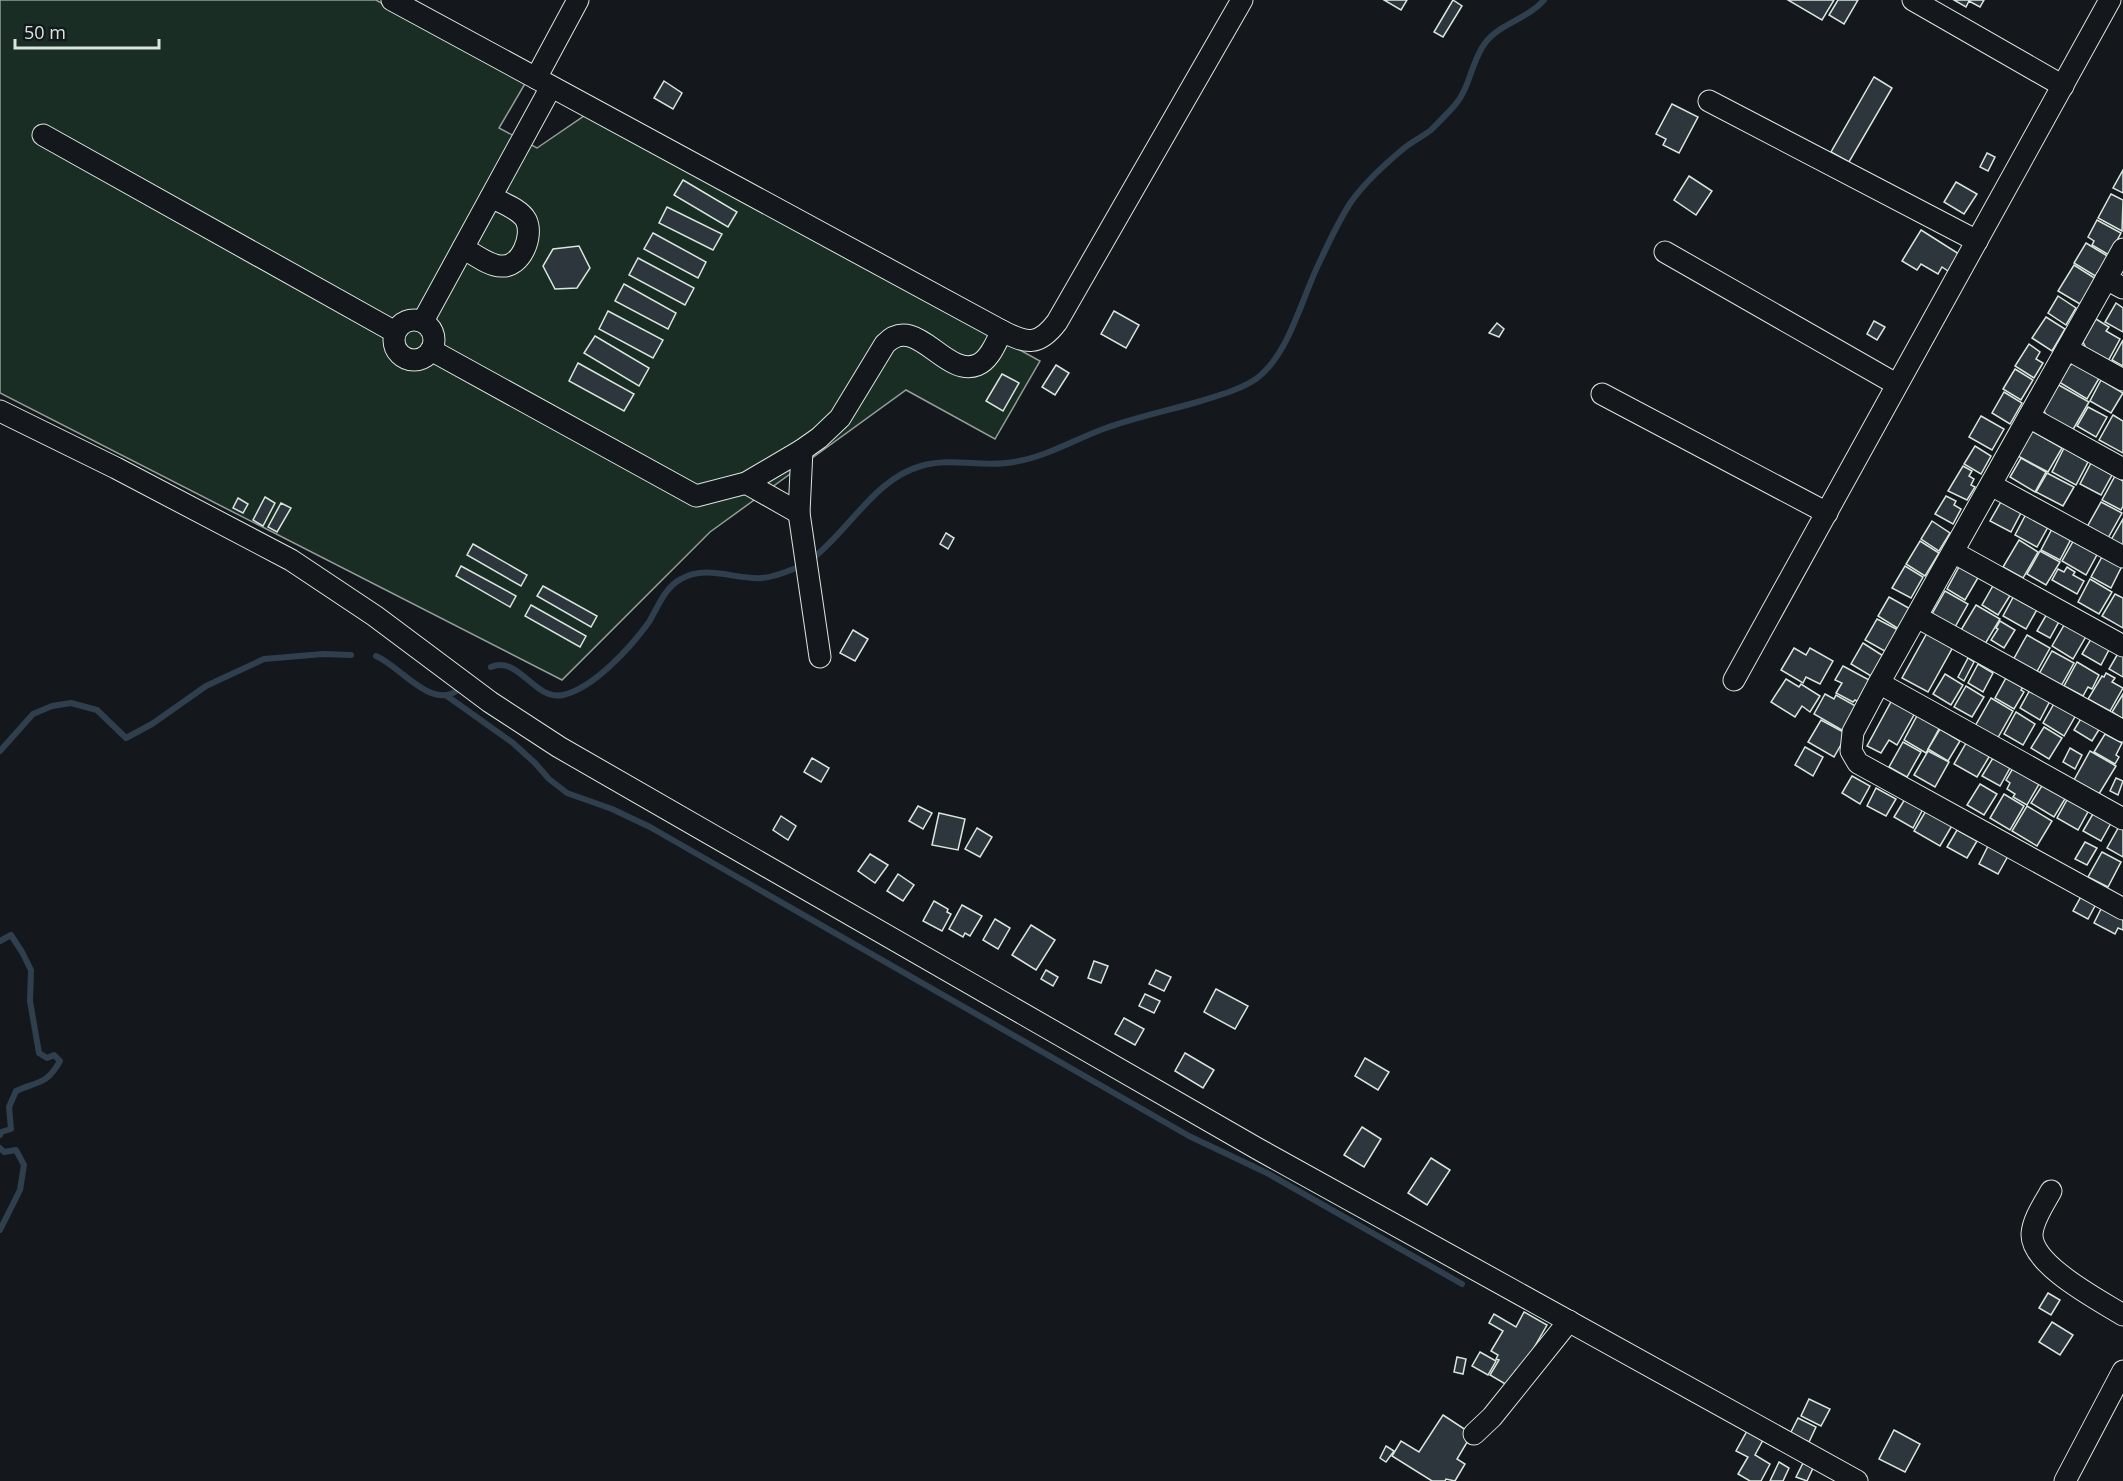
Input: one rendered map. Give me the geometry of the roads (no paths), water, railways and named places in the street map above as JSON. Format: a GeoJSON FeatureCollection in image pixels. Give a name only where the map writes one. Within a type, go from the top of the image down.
{"type":"FeatureCollection","features":[{"type":"Feature","properties":{"kind":"street"},"geometry":{"type":"LineString","coordinates":[[392,0],[1002,331],[1024,340],[1033,341],[1043,337],[1057,322],[1242,0]]}},
{"type":"Feature","properties":{"kind":"street"},"geometry":{"type":"LineString","coordinates":[[423,321],[491,197],[578,0]]}},
{"type":"Feature","properties":{"kind":"street"},"geometry":{"type":"LineString","coordinates":[[1913,0],[2063,86]]}},
{"type":"Feature","properties":{"kind":"street"},"geometry":{"type":"LineString","coordinates":[[1734,680],[2110,0]]}},
{"type":"Feature","properties":{"kind":"street"},"geometry":{"type":"LineString","coordinates":[[1709,101],[1977,241]]}},
{"type":"Feature","properties":{"kind":"street"},"geometry":{"type":"LineString","coordinates":[[43,135],[395,332]]}},
{"type":"Feature","properties":{"kind":"street"},"geometry":{"type":"LineString","coordinates":[[463,248],[502,267],[512,264],[526,245],[529,231],[522,215],[491,197]]}},
{"type":"Feature","properties":{"kind":"street"},"geometry":{"type":"LineString","coordinates":[[2123,249],[2115,283],[2067,348],[1879,683],[1853,732],[1851,751],[1858,763],[2123,909]]}},
{"type":"Feature","properties":{"kind":"street"},"geometry":{"type":"LineString","coordinates":[[1665,252],[1896,384]]}},
{"type":"Feature","properties":{"kind":"street"},"geometry":{"type":"LineString","coordinates":[[423,321],[432,331],[434,338],[431,351],[421,359],[407,360],[396,352],[395,332],[404,322],[423,321]]}},
{"type":"Feature","properties":{"kind":"street"},"geometry":{"type":"LineString","coordinates":[[431,351],[696,496],[746,483],[819,438],[840,418],[885,344],[893,336],[901,334],[912,337],[955,363],[966,367],[977,365],[987,357],[1002,331]]}},
{"type":"Feature","properties":{"kind":"street"},"geometry":{"type":"LineString","coordinates":[[2067,348],[2123,380]]}},
{"type":"Feature","properties":{"kind":"street"},"geometry":{"type":"LineString","coordinates":[[1602,394],[1827,513]]}},
{"type":"Feature","properties":{"kind":"street"},"geometry":{"type":"LineString","coordinates":[[0,411],[116,468],[291,560],[375,616],[490,702],[559,747],[1258,1149],[1857,1481]]}},
{"type":"Feature","properties":{"kind":"street"},"geometry":{"type":"LineString","coordinates":[[2029,417],[2123,469]]}},
{"type":"Feature","properties":{"kind":"street"},"geometry":{"type":"LineString","coordinates":[[802,450],[799,513],[820,657]]}},
{"type":"Feature","properties":{"kind":"street"},"geometry":{"type":"LineString","coordinates":[[746,483],[799,513]]}},
{"type":"Feature","properties":{"kind":"street"},"geometry":{"type":"LineString","coordinates":[[1990,485],[2123,557]]}},
{"type":"Feature","properties":{"kind":"street"},"geometry":{"type":"LineString","coordinates":[[1953,552],[2123,646]]}},
{"type":"Feature","properties":{"kind":"street"},"geometry":{"type":"LineString","coordinates":[[1917,617],[2123,731]]}},
{"type":"Feature","properties":{"kind":"street"},"geometry":{"type":"LineString","coordinates":[[1879,683],[2123,819]]}},
{"type":"Feature","properties":{"kind":"street"},"geometry":{"type":"LineString","coordinates":[[2051,1191],[2033,1226],[2032,1236],[2036,1248],[2043,1258],[2062,1275],[2123,1315]]}},
{"type":"Feature","properties":{"kind":"street"},"geometry":{"type":"LineString","coordinates":[[1474,1434],[1492,1417],[1569,1321]]}},
{"type":"Feature","properties":{"kind":"street"},"geometry":{"type":"LineString","coordinates":[[2065,1481],[2123,1371]]}},
{"type":"Feature","properties":{"kind":"waterway"},"geometry":{"type":"LineString","coordinates":[[813,558],[877,493],[905,472],[933,463],[1002,464],[1026,460],[1094,432],[1229,392],[1256,379],[1278,355],[1294,324],[1331,237],[1356,195],[1406,146],[1431,130],[1455,105],[1464,91],[1480,50],[1491,36],[1530,12],[1544,0]]}},
{"type":"Feature","properties":{"kind":"waterway"},"geometry":{"type":"LineString","coordinates":[[491,667],[501,665],[510,667],[543,691],[553,695],[563,695],[587,684],[611,665],[649,622],[666,592],[681,579],[701,573],[762,578],[801,566]]}},
{"type":"Feature","properties":{"kind":"waterway"},"geometry":{"type":"LineString","coordinates":[[0,751],[33,714],[52,706],[71,703],[97,710],[126,738],[152,724],[206,686],[264,659],[323,654],[351,655]]}},
{"type":"Feature","properties":{"kind":"waterway"},"geometry":{"type":"LineString","coordinates":[[376,656],[424,690],[445,695],[455,692]]}},
{"type":"Feature","properties":{"kind":"waterway"},"geometry":{"type":"LineString","coordinates":[[447,696],[513,743],[549,779],[567,793],[612,809],[650,827],[1189,1136],[1267,1173],[1462,1284]]}},
{"type":"Feature","properties":{"kind":"waterway"},"geometry":{"type":"LineString","coordinates":[[0,941],[11,935],[31,970],[30,1001],[39,1053],[47,1058],[54,1055],[60,1061],[50,1075],[41,1082],[16,1091],[9,1107],[11,1129],[1,1132],[0,1135]]}},
{"type":"Feature","properties":{"kind":"waterway"},"geometry":{"type":"LineString","coordinates":[[0,1148],[4,1152],[16,1150],[24,1165],[20,1190],[0,1230]]}}]}
